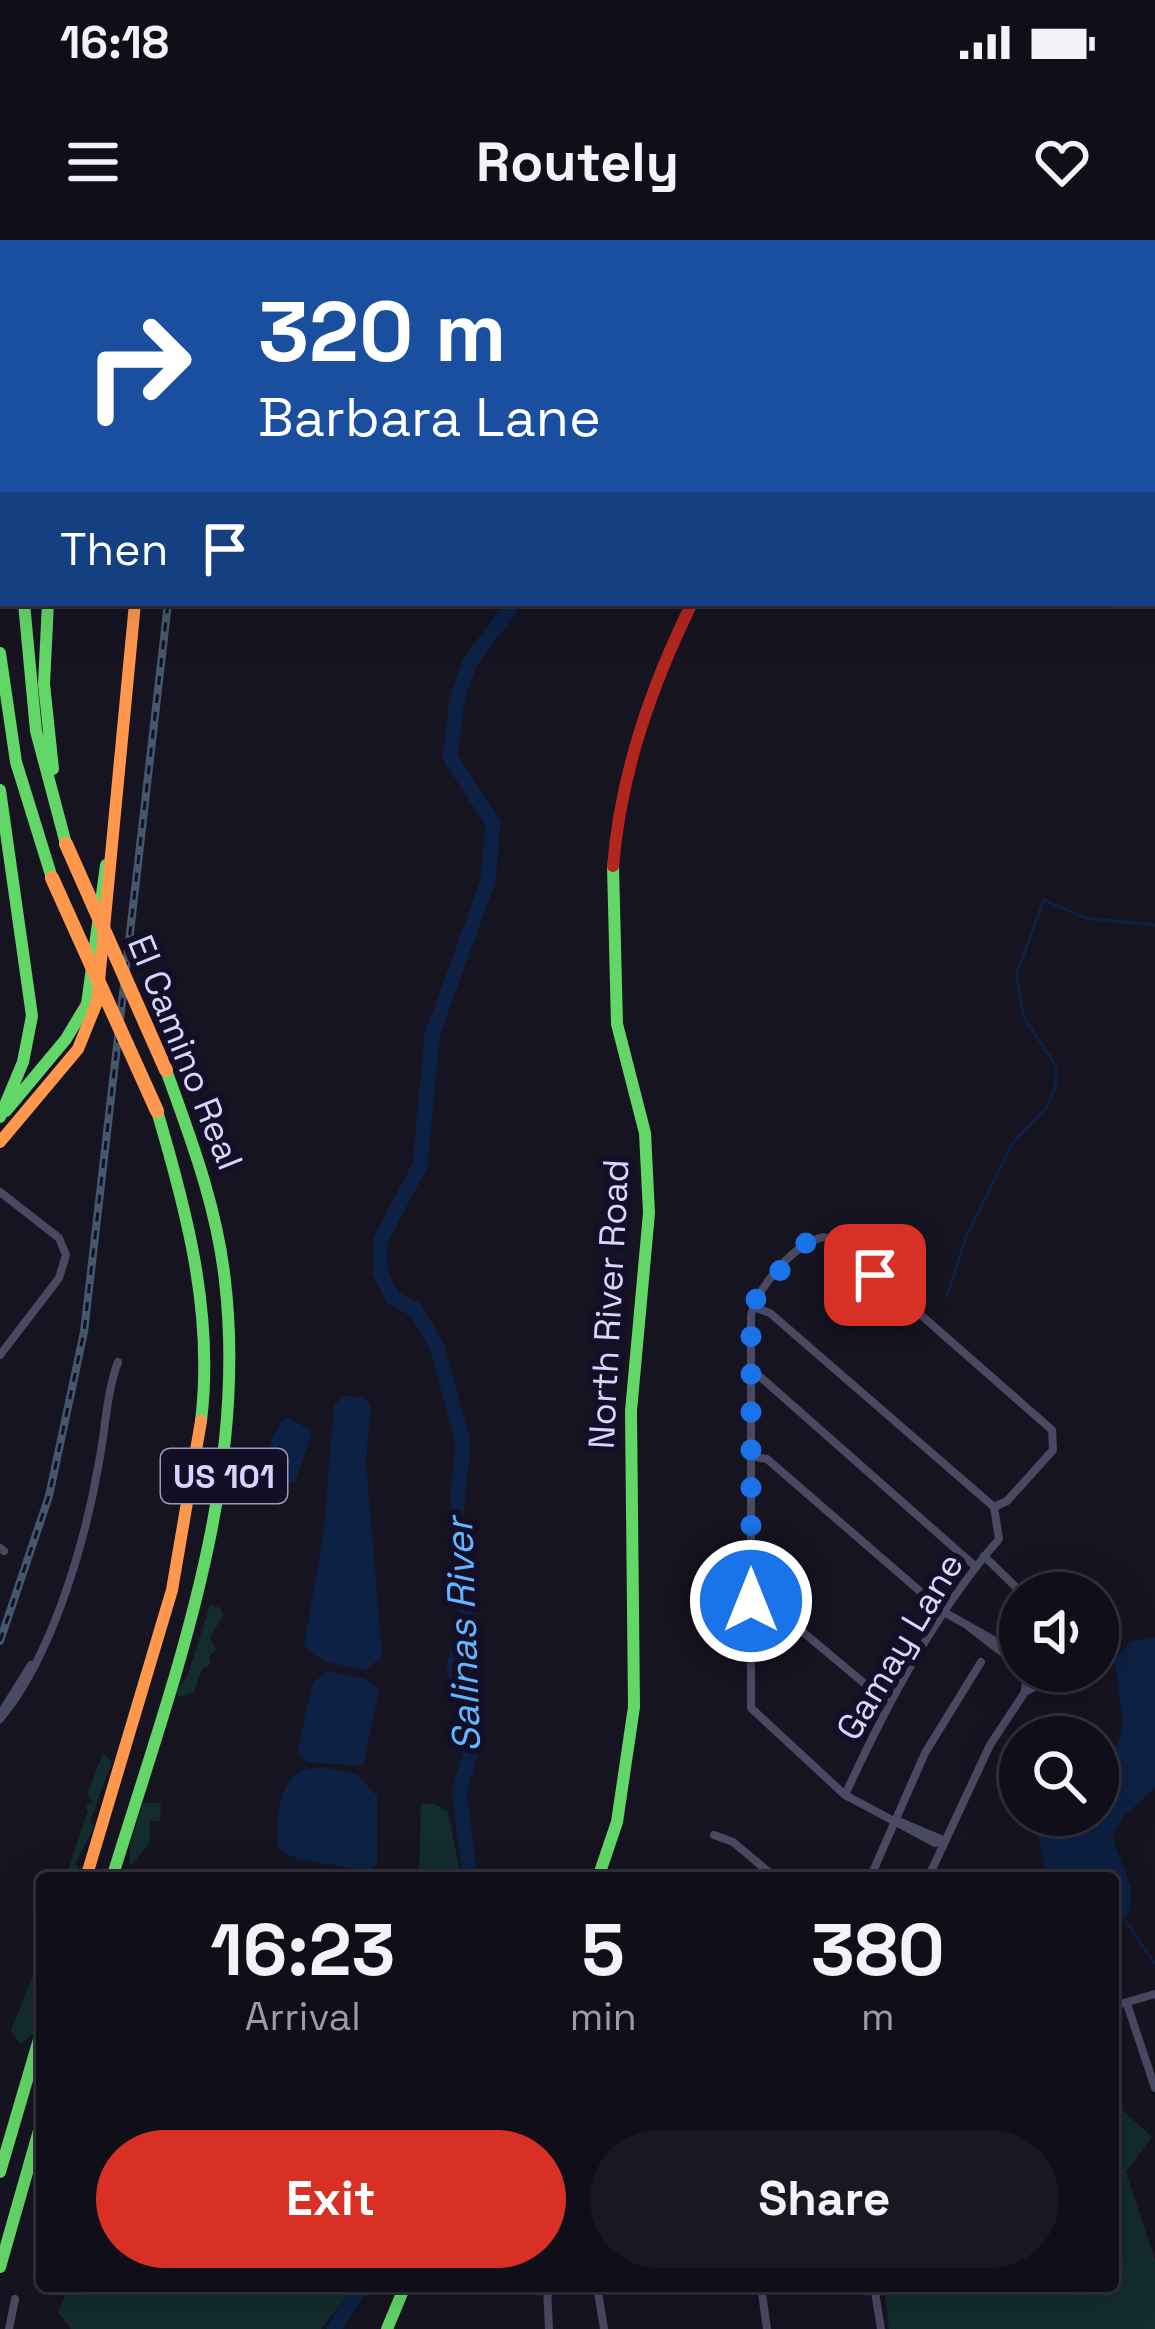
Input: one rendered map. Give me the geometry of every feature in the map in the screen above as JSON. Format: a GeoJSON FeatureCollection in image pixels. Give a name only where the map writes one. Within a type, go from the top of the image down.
{"type":"FeatureCollection","features":[{"type":"Feature","properties":{"kind":"main road","name":"El Camino Real"},"geometry":{"type":"LineString","coordinates":[[24,606],[36,731],[66,844],[189,1121],[226,1258],[232,1392],[226,1462],[212,1528],[114,1872]]}},
{"type":"Feature","properties":{"kind":"main road"},"geometry":{"type":"LineString","coordinates":[[48,606],[44,684],[59,821]]}},
{"type":"Feature","properties":{"kind":"main road"},"geometry":{"type":"LineString","coordinates":[[0,1118],[66,1039],[87,1004],[111,838],[135,606]]}},
{"type":"Feature","properties":{"kind":"main road","name":"North River Road"},"geometry":{"type":"LineString","coordinates":[[600,1872],[621,1813],[632,1756],[630,1433],[649,1190],[647,1143],[617,1022],[612,852],[622,784],[642,711],[691,606]]}},
{"type":"Feature","properties":{"kind":"main road","name":"El Camino Real"},"geometry":{"type":"LineString","coordinates":[[0,653],[16,762],[52,878],[157,1111],[189,1210],[202,1282],[208,1390],[203,1443],[180,1554],[88,1872]]}},
{"type":"Feature","properties":{"kind":"main road"},"geometry":{"type":"LineString","coordinates":[[0,790],[32,1016],[23,1062],[0,1118]]}},
{"type":"Feature","properties":{"kind":"main road"},"geometry":{"type":"LineString","coordinates":[[0,1142],[63,1070],[91,1024],[105,958],[111,838]]}},
{"type":"Feature","properties":{"kind":"main road"},"geometry":{"type":"LineString","coordinates":[[0,2172],[36,2049]]}},
{"type":"Feature","properties":{"kind":"main road"},"geometry":{"type":"LineString","coordinates":[[0,2266],[36,2141]]}},
{"type":"Feature","properties":{"kind":"main road"},"geometry":{"type":"LineString","coordinates":[[386,2329],[402,2292]]}},
{"type":"Feature","properties":{"kind":"street"},"geometry":{"type":"LineString","coordinates":[[0,1192],[58,1238],[66,1255],[59,1278],[0,1355]]}},
{"type":"Feature","properties":{"kind":"street"},"geometry":{"type":"LineString","coordinates":[[753,1306],[770,1312],[994,1507],[1007,1501],[1053,1450],[1047,1424],[832,1239],[804,1244],[753,1306],[749,1367],[753,1714],[845,1795],[944,1841]]}},
{"type":"Feature","properties":{"kind":"street"},"geometry":{"type":"LineString","coordinates":[[0,1717],[32,1664],[70,1577],[86,1523],[118,1362]]}},
{"type":"Feature","properties":{"kind":"street"},"geometry":{"type":"LineString","coordinates":[[749,1367],[976,1567]]}},
{"type":"Feature","properties":{"kind":"street"},"geometry":{"type":"LineString","coordinates":[[750,1456],[767,1459],[944,1612],[999,1643]]}},
{"type":"Feature","properties":{"kind":"street","name":"Gamay Lane"},"geometry":{"type":"LineString","coordinates":[[845,1795],[889,1704],[1001,1528],[994,1507]]}},
{"type":"Feature","properties":{"kind":"street"},"geometry":{"type":"LineString","coordinates":[[984,1556],[1000,1572]]}},
{"type":"Feature","properties":{"kind":"street"},"geometry":{"type":"LineString","coordinates":[[751,1601],[767,1602],[889,1704]]}},
{"type":"Feature","properties":{"kind":"street"},"geometry":{"type":"LineString","coordinates":[[968,1626],[999,1650]]}},
{"type":"Feature","properties":{"kind":"street"},"geometry":{"type":"LineString","coordinates":[[873,1872],[925,1753],[981,1662]]}},
{"type":"Feature","properties":{"kind":"street"},"geometry":{"type":"LineString","coordinates":[[931,1872],[990,1745],[1025,1692]]}},
{"type":"Feature","properties":{"kind":"street"},"geometry":{"type":"LineString","coordinates":[[714,1835],[733,1842],[769,1872]]}},
{"type":"Feature","properties":{"kind":"street"},"geometry":{"type":"LineString","coordinates":[[1119,2005],[1155,1994]]}},
{"type":"Feature","properties":{"kind":"street"},"geometry":{"type":"LineString","coordinates":[[1127,2004],[1155,2088]]}},
{"type":"Feature","properties":{"kind":"street"},"geometry":{"type":"LineString","coordinates":[[547,2292],[549,2329]]}},
{"type":"Feature","properties":{"kind":"street"},"geometry":{"type":"LineString","coordinates":[[599,2292],[604,2329]]}},
{"type":"Feature","properties":{"kind":"street"},"geometry":{"type":"LineString","coordinates":[[762,2292],[766,2329]]}},
{"type":"Feature","properties":{"kind":"street"},"geometry":{"type":"LineString","coordinates":[[875,2292],[881,2329]]}},
{"type":"Feature","properties":{"kind":"street"},"geometry":{"type":"LineString","coordinates":[[9,2329],[15,2299]]}},
{"type":"Feature","properties":{"kind":"green space"},"geometry":{"type":"Polygon","coordinates":[[[210,1605],[221,1608],[223,1615],[210,1638],[216,1650],[194,1692],[180,1697],[175,1693],[187,1677],[210,1605]]]}},
{"type":"Feature","properties":{"kind":"green space"},"geometry":{"type":"Polygon","coordinates":[[[103,1753],[112,1762],[90,1821],[94,1827],[75,1864],[80,1869],[67,1872],[88,1811],[84,1806],[93,1802],[87,1794],[103,1753]]]}},
{"type":"Feature","properties":{"kind":"green space"},"geometry":{"type":"Polygon","coordinates":[[[143,1803],[161,1803],[160,1821],[150,1821],[149,1843],[130,1867],[130,1843],[143,1803]]]}},
{"type":"Feature","properties":{"kind":"green space"},"geometry":{"type":"Polygon","coordinates":[[[421,1804],[436,1804],[448,1812],[460,1872],[419,1872],[421,1804]]]}},
{"type":"Feature","properties":{"kind":"green space"},"geometry":{"type":"Polygon","coordinates":[[[36,1968],[36,2032],[20,2044],[11,2031],[36,1968]]]}},
{"type":"Feature","properties":{"kind":"green space"},"geometry":{"type":"Polygon","coordinates":[[[1119,2107],[1152,2137],[1126,2172],[1155,2260],[1155,2329],[889,2329],[885,2292],[1119,2292],[1119,2107]]]}},
{"type":"Feature","properties":{"kind":"green space"},"geometry":{"type":"Polygon","coordinates":[[[66,2292],[350,2292],[321,2329],[71,2329],[58,2312],[66,2292]]]}},
{"type":"Feature","properties":{"kind":"water"},"geometry":{"type":"Polygon","coordinates":[[[345,1396],[362,1397],[371,1405],[366,1461],[382,1657],[365,1670],[326,1662],[304,1647],[324,1529],[334,1405],[345,1396]]]}},
{"type":"Feature","properties":{"kind":"water"},"geometry":{"type":"Polygon","coordinates":[[[286,1418],[310,1429],[311,1436],[295,1483],[272,1484],[270,1449],[286,1418]]]}},
{"type":"Feature","properties":{"kind":"water"},"geometry":{"type":"Polygon","coordinates":[[[1155,1637],[1155,1788],[1119,1825],[1122,1717],[1119,1655],[1131,1642],[1155,1637]]]}},
{"type":"Feature","properties":{"kind":"water"},"geometry":{"type":"Polygon","coordinates":[[[327,1671],[365,1679],[379,1689],[363,1766],[307,1762],[297,1752],[313,1683],[327,1671]]]}},
{"type":"Feature","properties":{"kind":"water"},"geometry":{"type":"Polygon","coordinates":[[[324,1767],[358,1775],[377,1796],[377,1864],[370,1872],[298,1859],[278,1849],[277,1820],[290,1780],[299,1772],[324,1767]]]}},
{"type":"Feature","properties":{"kind":"water"},"geometry":{"type":"Polygon","coordinates":[[[1039,1836],[1112,1836],[1131,1888],[1130,1912],[1119,1923],[1119,1872],[1046,1872],[1039,1836]]]}},
{"type":"Feature","properties":{"kind":"waterway","name":"Salinas River"},"geometry":{"type":"LineString","coordinates":[[469,1872],[459,1790],[471,1753],[454,1666],[469,1604],[455,1525],[463,1442],[437,1347],[416,1310],[393,1298],[380,1273],[380,1241],[420,1165],[432,1035],[488,881],[493,823],[450,757],[457,699],[470,662],[512,606]]}},
{"type":"Feature","properties":{"kind":"waterway"},"geometry":{"type":"LineString","coordinates":[[947,1296],[966,1237],[1012,1144],[1047,1107],[1055,1088],[1057,1068],[1024,1017],[1016,975],[1044,900],[1085,918],[1155,925]]}},
{"type":"Feature","properties":{"kind":"waterway"},"geometry":{"type":"LineString","coordinates":[[1125,1921],[1155,1963]]}},
{"type":"Feature","properties":{"kind":"waterway","name":"Salinas River"},"geometry":{"type":"LineString","coordinates":[[334,2329],[357,2292]]}},
{"type":"Feature","properties":{"kind":"railway"},"geometry":{"type":"LineString","coordinates":[[0,1641],[49,1496],[84,1332],[168,606]]}},
{"type":"Feature","properties":{"kind":"traffic: fast"},"geometry":{"type":"LineString","coordinates":[[24,606],[36,731],[66,844]]}},
{"type":"Feature","properties":{"kind":"traffic: fast"},"geometry":{"type":"LineString","coordinates":[[48,606],[44,684],[53,769]]}},
{"type":"Feature","properties":{"kind":"traffic: fast"},"geometry":{"type":"LineString","coordinates":[[0,653],[16,762],[52,878]]}},
{"type":"Feature","properties":{"kind":"traffic: fast"},"geometry":{"type":"LineString","coordinates":[[0,790],[32,1016],[23,1062],[0,1117]]}},
{"type":"Feature","properties":{"kind":"traffic: fast"},"geometry":{"type":"LineString","coordinates":[[6,1111],[66,1039],[87,1004],[106,865]]}},
{"type":"Feature","properties":{"kind":"traffic: fast"},"geometry":{"type":"LineString","coordinates":[[600,1872],[617,1822],[634,1707],[631,1411],[649,1213],[645,1133],[617,1024],[613,866]]}},
{"type":"Feature","properties":{"kind":"traffic: fast"},"geometry":{"type":"LineString","coordinates":[[114,1872],[200,1584],[226,1433],[229,1357],[221,1254],[202,1174],[166,1070]]}},
{"type":"Feature","properties":{"kind":"traffic: fast"},"geometry":{"type":"LineString","coordinates":[[157,1111],[188,1226],[201,1303],[201,1421]]}},
{"type":"Feature","properties":{"kind":"traffic: fast"},"geometry":{"type":"LineString","coordinates":[[0,2172],[36,2049]]}},
{"type":"Feature","properties":{"kind":"traffic: fast"},"geometry":{"type":"LineString","coordinates":[[0,2267],[36,2141]]}},
{"type":"Feature","properties":{"kind":"traffic: fast"},"geometry":{"type":"LineString","coordinates":[[387,2329],[402,2292]]}},
{"type":"Feature","properties":{"kind":"traffic: slow"},"geometry":{"type":"LineString","coordinates":[[0,1142],[78,1049],[97,1002],[135,606]]}},
{"type":"Feature","properties":{"kind":"traffic: slow"},"geometry":{"type":"LineString","coordinates":[[66,844],[166,1070]]}},
{"type":"Feature","properties":{"kind":"traffic: slow"},"geometry":{"type":"LineString","coordinates":[[52,878],[157,1111]]}},
{"type":"Feature","properties":{"kind":"traffic: slow"},"geometry":{"type":"LineString","coordinates":[[88,1872],[172,1590],[201,1421]]}},
{"type":"Feature","properties":{"kind":"traffic: jam"},"geometry":{"type":"LineString","coordinates":[[613,866],[623,797],[640,731],[691,606]]}},
{"type":"Feature","properties":{"kind":"route"},"geometry":{"type":"LineString","coordinates":[[751,1601],[753,1306],[757,1296],[814,1238],[832,1239],[875,1275]]}}]}
